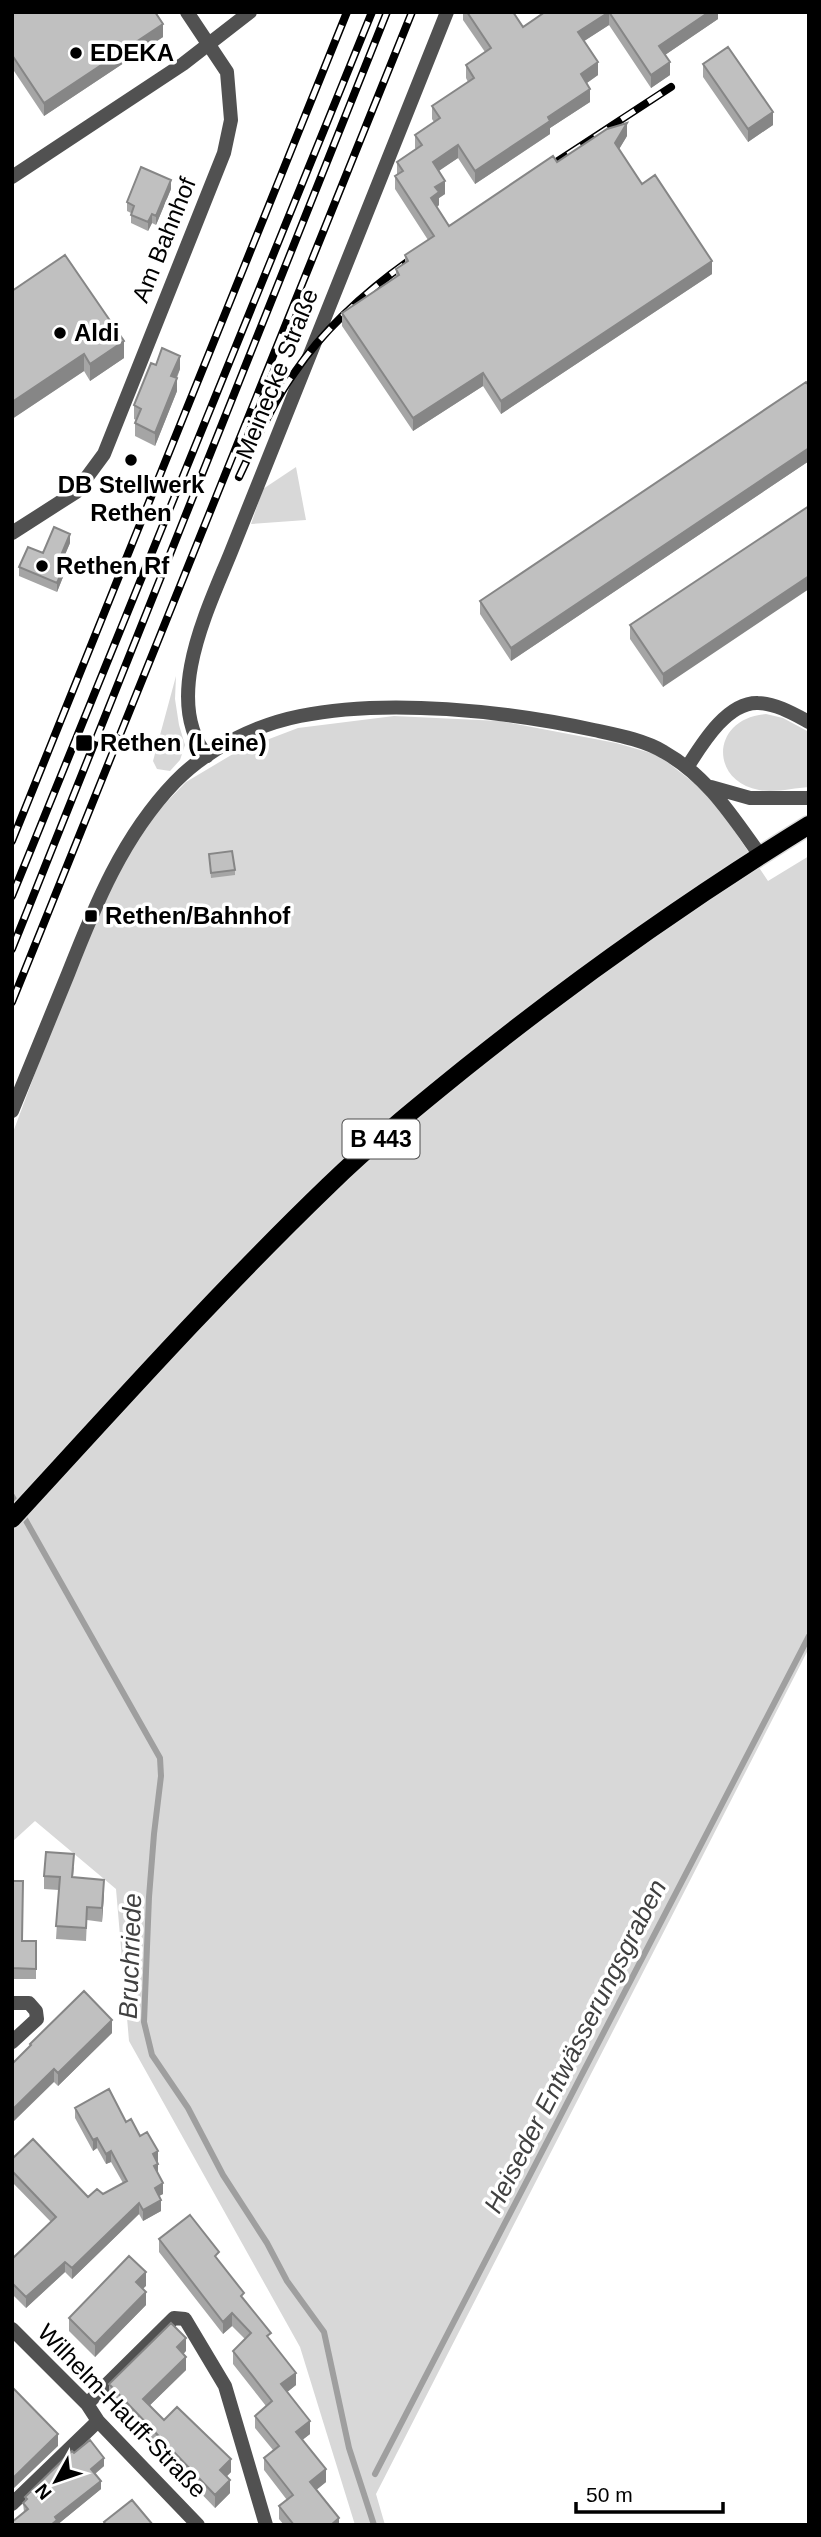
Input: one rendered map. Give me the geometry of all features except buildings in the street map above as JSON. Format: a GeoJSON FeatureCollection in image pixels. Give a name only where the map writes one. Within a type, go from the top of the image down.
{"type":"FeatureCollection","features":[{"type":"Feature","properties":{"kind":"main road","name":"B 443"},"geometry":{"type":"LineString","coordinates":[[12,1518],[246,1268],[329,1185],[407,1116],[536,1011],[646,930],[809,825]]}},
{"type":"Feature","properties":{"kind":"street","name":"Am Bahnhof"},"geometry":{"type":"LineString","coordinates":[[12,533],[76,492],[104,454],[224,153],[231,120],[229,81],[223,65],[187,12]]}},
{"type":"Feature","properties":{"kind":"street"},"geometry":{"type":"LineString","coordinates":[[12,177],[171,72],[250,12]]}},
{"type":"Feature","properties":{"kind":"street","name":"Meinecke Straße"},"geometry":{"type":"LineString","coordinates":[[207,757],[199,746],[192,726],[187,690],[200,636],[447,12]]}},
{"type":"Feature","properties":{"kind":"street"},"geometry":{"type":"LineString","coordinates":[[688,766],[709,733],[736,710],[757,702],[783,709],[809,722]]}},
{"type":"Feature","properties":{"kind":"street"},"geometry":{"type":"LineString","coordinates":[[12,1111],[111,872],[132,836],[177,780],[236,739],[266,726],[300,716],[398,708],[499,713],[617,735],[662,750],[688,766],[710,787],[760,855]]}},
{"type":"Feature","properties":{"kind":"street"},"geometry":{"type":"LineString","coordinates":[[710,787],[750,798],[809,798]]}},
{"type":"Feature","properties":{"kind":"street"},"geometry":{"type":"LineString","coordinates":[[12,2003],[29,2003],[36,2011],[37,2019],[12,2042]]}},
{"type":"Feature","properties":{"kind":"street"},"geometry":{"type":"LineString","coordinates":[[87,2404],[174,2318],[185,2319],[225,2386],[266,2525]]}},
{"type":"Feature","properties":{"kind":"street","name":"Wilhelm-Hauff-Straße"},"geometry":{"type":"LineString","coordinates":[[12,2329],[87,2404],[98,2421],[198,2525]]}},
{"type":"Feature","properties":{"kind":"street"},"geometry":{"type":"LineString","coordinates":[[12,2504],[98,2421]]}},
{"type":"Feature","properties":{"kind":"shaded area"},"geometry":{"type":"Polygon","coordinates":[[[296,467],[306,520],[251,524],[263,489],[296,467]]]}},
{"type":"Feature","properties":{"kind":"shaded area"},"geometry":{"type":"Polygon","coordinates":[[[176,676],[175,699],[185,745],[180,760],[170,771],[157,769],[153,761],[176,676]]]}},
{"type":"Feature","properties":{"kind":"shaded area"},"geometry":{"type":"Polygon","coordinates":[[[766,714],[783,718],[809,732],[809,787],[765,791],[743,784],[731,775],[723,750],[726,737],[735,726],[748,718],[766,714]]]}},
{"type":"Feature","properties":{"kind":"shaded area"},"geometry":{"type":"Polygon","coordinates":[[[394,716],[500,721],[616,743],[658,755],[711,796],[768,881],[809,856],[809,1648],[376,2494],[385,2525],[355,2525],[300,2347],[129,2041],[116,1889],[35,1821],[12,1842],[12,1135],[75,966],[128,853],[155,814],[186,782],[238,751],[298,728],[394,716]]]}},
{"type":"Feature","properties":{"kind":"waterway","name":"Bruchriede"},"geometry":{"type":"LineString","coordinates":[[12,1496],[160,1758],[161,1776],[149,1897],[144,2022],[152,2055],[188,2108],[223,2175],[267,2243],[287,2281],[324,2332],[349,2448],[374,2525]]}},
{"type":"Feature","properties":{"kind":"waterway","name":"Heiseder Entwässerungsgraben"},"geometry":{"type":"LineString","coordinates":[[375,2474],[809,1636]]}},
{"type":"Feature","properties":{"kind":"railway"},"geometry":{"type":"LineString","coordinates":[[12,841],[347,12]]}},
{"type":"Feature","properties":{"kind":"railway"},"geometry":{"type":"LineString","coordinates":[[12,896],[372,12]]}},
{"type":"Feature","properties":{"kind":"railway"},"geometry":{"type":"LineString","coordinates":[[12,949],[387,12]]}},
{"type":"Feature","properties":{"kind":"railway"},"geometry":{"type":"LineString","coordinates":[[12,1002],[412,12]]}},
{"type":"Feature","properties":{"kind":"railway"},"geometry":{"type":"LineString","coordinates":[[541,172],[671,87]]}},
{"type":"Feature","properties":{"kind":"railway"},"geometry":{"type":"LineString","coordinates":[[239,477],[272,410],[307,356],[348,311],[410,260]]}},
{"type":"Feature","properties":{"kind":"place","name":"EDEKA"},"geometry":{"type":"Point","coordinates":[76,53]}},
{"type":"Feature","properties":{"kind":"place","name":"Aldi"},"geometry":{"type":"Point","coordinates":[60,333]}},
{"type":"Feature","properties":{"kind":"place","name":"DB Stellwerk Rethen"},"geometry":{"type":"Point","coordinates":[131,460]}},
{"type":"Feature","properties":{"kind":"place","name":"Rethen Rf"},"geometry":{"type":"Point","coordinates":[42,566]}},
{"type":"Feature","properties":{"kind":"place","name":"Rethen (Leine)"},"geometry":{"type":"Point","coordinates":[84,743]}},
{"type":"Feature","properties":{"kind":"place","name":"Rethen/Bahnhof"},"geometry":{"type":"Point","coordinates":[91,916]}}]}
